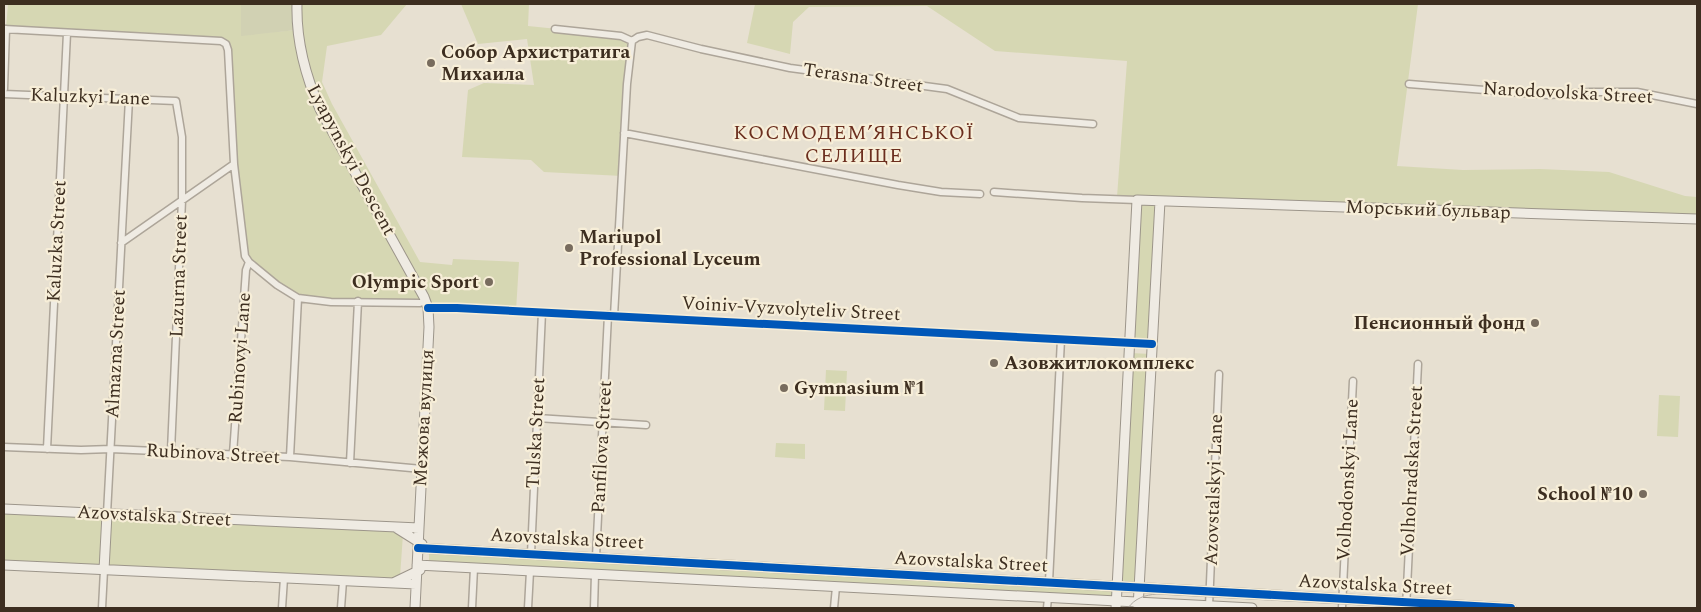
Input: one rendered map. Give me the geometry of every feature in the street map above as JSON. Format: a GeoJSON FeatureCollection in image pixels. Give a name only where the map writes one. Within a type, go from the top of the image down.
{"type":"FeatureCollection","features":[{"type":"Feature","properties":{"kind":"street","name":"Lyapynskyi Descent"},"geometry":{"type":"LineString","coordinates":[[297,4],[300,49],[311,88],[320,109],[427,305]]}},
{"type":"Feature","properties":{"kind":"street"},"geometry":{"type":"LineString","coordinates":[[4,89],[5,29],[221,40],[226,44],[228,50],[234,164],[246,256],[249,262]]}},
{"type":"Feature","properties":{"kind":"street","name":"Terasna Street"},"geometry":{"type":"LineString","coordinates":[[555,29],[621,36],[632,41],[647,35],[790,68],[947,89],[1016,117],[1094,124]]}},
{"type":"Feature","properties":{"kind":"street","name":"Kaluzka Street"},"geometry":{"type":"LineString","coordinates":[[47,449],[67,33]]}},
{"type":"Feature","properties":{"kind":"street"},"geometry":{"type":"LineString","coordinates":[[611,316],[632,41]]}},
{"type":"Feature","properties":{"kind":"street","name":"Narodovolska Street"},"geometry":{"type":"LineString","coordinates":[[1409,84],[1548,95],[1590,92],[1636,92],[1697,104]]}},
{"type":"Feature","properties":{"kind":"street","name":"Kaluzkyi Lane"},"geometry":{"type":"LineString","coordinates":[[4,94],[176,101]]}},
{"type":"Feature","properties":{"kind":"street","name":"Almazna Street"},"geometry":{"type":"LineString","coordinates":[[102,608],[129,99]]}},
{"type":"Feature","properties":{"kind":"street","name":"Lazurna Street"},"geometry":{"type":"LineString","coordinates":[[171,452],[182,200],[182,138],[176,101]]}},
{"type":"Feature","properties":{"kind":"street"},"geometry":{"type":"LineString","coordinates":[[624,133],[898,185],[942,192],[980,194]]}},
{"type":"Feature","properties":{"kind":"street"},"geometry":{"type":"LineString","coordinates":[[122,243],[234,164]]}},
{"type":"Feature","properties":{"kind":"street"},"geometry":{"type":"LineString","coordinates":[[994,192],[1137,200],[1116,605]]}},
{"type":"Feature","properties":{"kind":"street","name":"Морський бульвар"},"geometry":{"type":"LineString","coordinates":[[1137,200],[1697,219]]}},
{"type":"Feature","properties":{"kind":"street"},"geometry":{"type":"LineString","coordinates":[[1138,605],[1160,201]]}},
{"type":"Feature","properties":{"kind":"street","name":"Voiniv-Vyzvolyteliv Street"},"geometry":{"type":"LineString","coordinates":[[249,262],[277,285],[298,298],[331,302],[420,303],[457,308],[1152,344]]}},
{"type":"Feature","properties":{"kind":"street","name":"Rubinovyi Lane"},"geometry":{"type":"LineString","coordinates":[[234,454],[246,270],[249,262]]}},
{"type":"Feature","properties":{"kind":"street"},"geometry":{"type":"LineString","coordinates":[[290,457],[298,298]]}},
{"type":"Feature","properties":{"kind":"street"},"geometry":{"type":"LineString","coordinates":[[350,462],[358,301]]}},
{"type":"Feature","properties":{"kind":"street","name":"Межова вулиця"},"geometry":{"type":"LineString","coordinates":[[416,584],[427,305]]}},
{"type":"Feature","properties":{"kind":"street","name":"Tulska Street"},"geometry":{"type":"LineString","coordinates":[[530,554],[542,312]]}},
{"type":"Feature","properties":{"kind":"street","name":"Panfilova Street"},"geometry":{"type":"LineString","coordinates":[[594,608],[603,422],[611,316]]}},
{"type":"Feature","properties":{"kind":"street"},"geometry":{"type":"LineString","coordinates":[[1049,582],[1061,339]]}},
{"type":"Feature","properties":{"kind":"street","name":"Volhohradska Street"},"geometry":{"type":"LineString","coordinates":[[1406,605],[1418,364]]}},
{"type":"Feature","properties":{"kind":"street","name":"Azovstalskyi Lane"},"geometry":{"type":"LineString","coordinates":[[1209,606],[1219,374]]}},
{"type":"Feature","properties":{"kind":"street","name":"Volhodonskyi Lane"},"geometry":{"type":"LineString","coordinates":[[1342,604],[1353,381]]}},
{"type":"Feature","properties":{"kind":"street"},"geometry":{"type":"LineString","coordinates":[[537,418],[646,425]]}},
{"type":"Feature","properties":{"kind":"street","name":"Rubinova Street"},"geometry":{"type":"LineString","coordinates":[[4,447],[234,454],[422,469]]}},
{"type":"Feature","properties":{"kind":"street","name":"Azovstalska Street"},"geometry":{"type":"LineString","coordinates":[[4,509],[419,528]]}},
{"type":"Feature","properties":{"kind":"street"},"geometry":{"type":"LineString","coordinates":[[394,526],[418,545]]}},
{"type":"Feature","properties":{"kind":"street","name":"Azovstalska Street"},"geometry":{"type":"LineString","coordinates":[[418,545],[430,548],[530,554],[1117,586],[1342,604],[1511,608]]}},
{"type":"Feature","properties":{"kind":"street"},"geometry":{"type":"LineString","coordinates":[[678,579],[679,562]]}},
{"type":"Feature","properties":{"kind":"street"},"geometry":{"type":"LineString","coordinates":[[4,565],[416,584],[415,608]]}},
{"type":"Feature","properties":{"kind":"street","name":"Azovstalska Street"},"geometry":{"type":"LineString","coordinates":[[417,568],[429,566],[595,574],[1048,598],[1116,605],[1252,608]]}},
{"type":"Feature","properties":{"kind":"street"},"geometry":{"type":"LineString","coordinates":[[393,583],[417,568]]}},
{"type":"Feature","properties":{"kind":"street"},"geometry":{"type":"LineString","coordinates":[[472,608],[474,568]]}},
{"type":"Feature","properties":{"kind":"street"},"geometry":{"type":"LineString","coordinates":[[834,608],[836,570]]}},
{"type":"Feature","properties":{"kind":"street"},"geometry":{"type":"LineString","coordinates":[[528,608],[530,571]]}},
{"type":"Feature","properties":{"kind":"street"},"geometry":{"type":"LineString","coordinates":[[282,608],[284,578]]}},
{"type":"Feature","properties":{"kind":"street"},"geometry":{"type":"LineString","coordinates":[[341,608],[342,581]]}},
{"type":"Feature","properties":{"kind":"street"},"geometry":{"type":"LineString","coordinates":[[1047,608],[1048,598]]}},
{"type":"Feature","properties":{"kind":"green space"},"geometry":{"type":"Polygon","coordinates":[[[8,4],[241,4],[241,35],[297,30],[297,4],[407,4],[381,35],[327,46],[322,82],[332,104],[420,262],[452,265],[453,259],[519,262],[516,311],[298,298],[245,256],[226,44],[6,29],[8,4]]]}},
{"type":"Feature","properties":{"kind":"green space"},"geometry":{"type":"Polygon","coordinates":[[[241,4],[297,4],[297,30],[241,36],[241,4]]]}},
{"type":"Feature","properties":{"kind":"green space"},"geometry":{"type":"Polygon","coordinates":[[[461,4],[529,4],[528,26],[627,36],[627,84],[622,176],[544,172],[531,160],[462,157],[468,90],[484,83],[534,85],[527,39],[478,44],[461,4]]]}},
{"type":"Feature","properties":{"kind":"green space"},"geometry":{"type":"Polygon","coordinates":[[[755,4],[1418,4],[1397,166],[1463,170],[1540,169],[1609,172],[1685,196],[1697,197],[1697,216],[1117,197],[1127,61],[995,51],[927,6],[809,7],[793,22],[790,54],[747,43],[755,4]]]}},
{"type":"Feature","properties":{"kind":"green space"},"geometry":{"type":"Polygon","coordinates":[[[1139,203],[1158,203],[1150,339],[1132,338],[1139,203]]]}},
{"type":"Feature","properties":{"kind":"green space"},"geometry":{"type":"Polygon","coordinates":[[[1131,353],[1150,354],[1137,586],[1120,584],[1131,353]]]}},
{"type":"Feature","properties":{"kind":"green space"},"geometry":{"type":"Polygon","coordinates":[[[826,370],[847,371],[845,411],[824,410],[826,370]]]}},
{"type":"Feature","properties":{"kind":"green space"},"geometry":{"type":"Polygon","coordinates":[[[1659,395],[1680,396],[1678,437],[1657,436],[1659,395]]]}},
{"type":"Feature","properties":{"kind":"green space"},"geometry":{"type":"Polygon","coordinates":[[[776,443],[805,444],[805,459],[775,457],[776,443]]]}},
{"type":"Feature","properties":{"kind":"green space"},"geometry":{"type":"Polygon","coordinates":[[[4,511],[393,528],[403,534],[400,577],[393,581],[4,563],[4,511]]]}},
{"type":"Feature","properties":{"kind":"green space"},"geometry":{"type":"Polygon","coordinates":[[[429,550],[1115,588],[1115,601],[429,564],[429,550]]]}},
{"type":"Feature","properties":{"kind":"tram line"},"geometry":{"type":"LineString","coordinates":[[1128,608],[1141,598],[1157,594],[1416,608]]}},
{"type":"Feature","properties":{"kind":"cycle path"},"geometry":{"type":"LineString","coordinates":[[428,308],[1152,344]]}},
{"type":"Feature","properties":{"kind":"cycle path"},"geometry":{"type":"LineString","coordinates":[[418,548],[1511,608]]}},
{"type":"Feature","properties":{"kind":"place","name":"Собор Архистратига Михаила"},"geometry":{"type":"Point","coordinates":[431,63]}},
{"type":"Feature","properties":{"kind":"place","name":"Mariupol Professional Lyceum"},"geometry":{"type":"Point","coordinates":[569,248]}},
{"type":"Feature","properties":{"kind":"place","name":"Olympic Sport"},"geometry":{"type":"Point","coordinates":[489,282]}},
{"type":"Feature","properties":{"kind":"place","name":"Пенсионный фонд"},"geometry":{"type":"Point","coordinates":[1535,323]}},
{"type":"Feature","properties":{"kind":"place","name":"Азовжитлокомплекс"},"geometry":{"type":"Point","coordinates":[994,363]}},
{"type":"Feature","properties":{"kind":"place","name":"Gymnasium №1"},"geometry":{"type":"Point","coordinates":[784,388]}},
{"type":"Feature","properties":{"kind":"place","name":"School №10"},"geometry":{"type":"Point","coordinates":[1643,494]}},
{"type":"Feature","properties":{"kind":"district","name":"КОСМОДЕМ’ЯНСЬКОЇ СЕЛИЩЕ"},"geometry":{"type":"Point","coordinates":[854,144]}}]}
